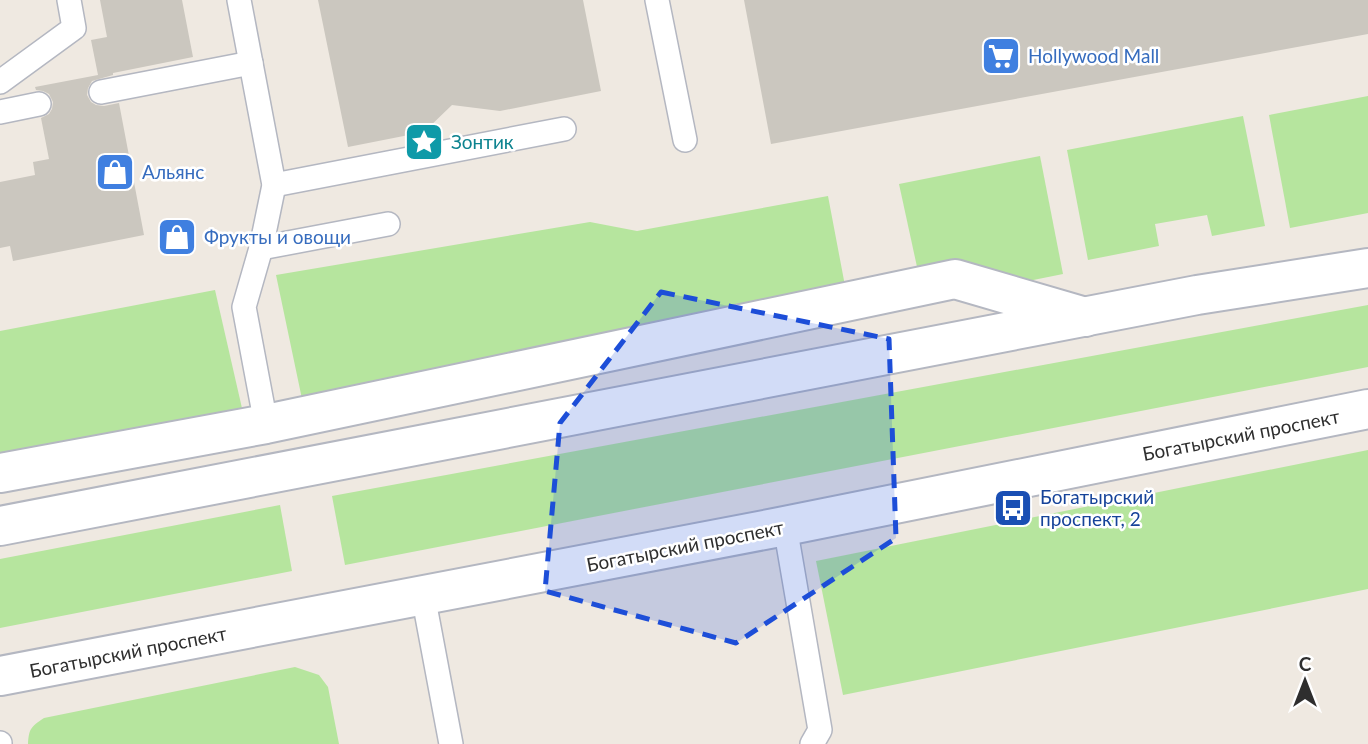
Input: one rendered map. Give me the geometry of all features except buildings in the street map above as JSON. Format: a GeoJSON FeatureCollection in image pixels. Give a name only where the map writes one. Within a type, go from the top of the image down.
{"type":"FeatureCollection","features":[{"type":"Feature","properties":{"kind":"main road"},"geometry":{"type":"LineString","coordinates":[[0,526],[1197,295],[1368,268]]}},
{"type":"Feature","properties":{"kind":"main road"},"geometry":{"type":"LineString","coordinates":[[0,473],[266,424],[955,279],[1084,317]]}},
{"type":"Feature","properties":{"kind":"main road","name":"Богатырский проспект"},"geometry":{"type":"LineString","coordinates":[[0,676],[785,526],[1368,410]]}},
{"type":"Feature","properties":{"kind":"lane"},"geometry":{"type":"LineString","coordinates":[[0,82],[74,28],[69,0]]}},
{"type":"Feature","properties":{"kind":"lane"},"geometry":{"type":"LineString","coordinates":[[239,0],[274,185],[261,248],[244,307],[266,424]]}},
{"type":"Feature","properties":{"kind":"lane"},"geometry":{"type":"LineString","coordinates":[[657,0],[685,140]]}},
{"type":"Feature","properties":{"kind":"lane"},"geometry":{"type":"LineString","coordinates":[[101,92],[251,63]]}},
{"type":"Feature","properties":{"kind":"lane"},"geometry":{"type":"LineString","coordinates":[[0,112],[39,104]]}},
{"type":"Feature","properties":{"kind":"lane"},"geometry":{"type":"LineString","coordinates":[[274,185],[565,129]]}},
{"type":"Feature","properties":{"kind":"lane"},"geometry":{"type":"LineString","coordinates":[[261,248],[388,224]]}},
{"type":"Feature","properties":{"kind":"lane"},"geometry":{"type":"LineString","coordinates":[[785,526],[820,730],[812,744]]}},
{"type":"Feature","properties":{"kind":"lane"},"geometry":{"type":"LineString","coordinates":[[423,595],[451,744]]}},
{"type":"Feature","properties":{"kind":"highlighted area"},"geometry":{"type":"Polygon","coordinates":[[[661,292],[889,339],[896,538],[736,643],[545,591],[560,423],[661,292]]]}},
{"type":"Feature","properties":{"kind":"green space"},"geometry":{"type":"Polygon","coordinates":[[[1368,96],[1368,213],[1290,228],[1269,115],[1368,96]]]}},
{"type":"Feature","properties":{"kind":"green space"},"geometry":{"type":"Polygon","coordinates":[[[1243,116],[1265,226],[1212,236],[1207,215],[1155,224],[1159,246],[1088,260],[1067,150],[1243,116]]]}},
{"type":"Feature","properties":{"kind":"green space"},"geometry":{"type":"Polygon","coordinates":[[[1040,156],[1063,274],[1009,285],[919,276],[899,184],[1040,156]]]}},
{"type":"Feature","properties":{"kind":"green space"},"geometry":{"type":"Polygon","coordinates":[[[828,196],[846,291],[302,399],[276,275],[590,222],[637,231],[828,196]]]}},
{"type":"Feature","properties":{"kind":"green space"},"geometry":{"type":"Polygon","coordinates":[[[215,290],[244,417],[0,464],[0,331],[215,290]]]}},
{"type":"Feature","properties":{"kind":"green space"},"geometry":{"type":"Polygon","coordinates":[[[1368,305],[1368,367],[345,565],[332,496],[1368,305]]]}},
{"type":"Feature","properties":{"kind":"green space"},"geometry":{"type":"Polygon","coordinates":[[[1368,450],[1368,589],[843,695],[816,561],[1368,450]]]}},
{"type":"Feature","properties":{"kind":"green space"},"geometry":{"type":"Polygon","coordinates":[[[280,505],[292,571],[0,628],[0,559],[280,505]]]}},
{"type":"Feature","properties":{"kind":"green space"},"geometry":{"type":"Polygon","coordinates":[[[295,667],[319,675],[328,687],[339,744],[28,744],[32,728],[44,718],[295,667]]]}},
{"type":"Feature","properties":{"kind":"place","name":"Hollywood Mall"},"geometry":{"type":"Point","coordinates":[1001,56]}},
{"type":"Feature","properties":{"kind":"place","name":"Зонтик"},"geometry":{"type":"Point","coordinates":[424,142]}},
{"type":"Feature","properties":{"kind":"place","name":"Альянс"},"geometry":{"type":"Point","coordinates":[115,172]}},
{"type":"Feature","properties":{"kind":"place","name":"Фрукты и овощи"},"geometry":{"type":"Point","coordinates":[177,237]}},
{"type":"Feature","properties":{"kind":"place","name":"Богатырский проспект, 2"},"geometry":{"type":"Point","coordinates":[1013,508]}}]}
